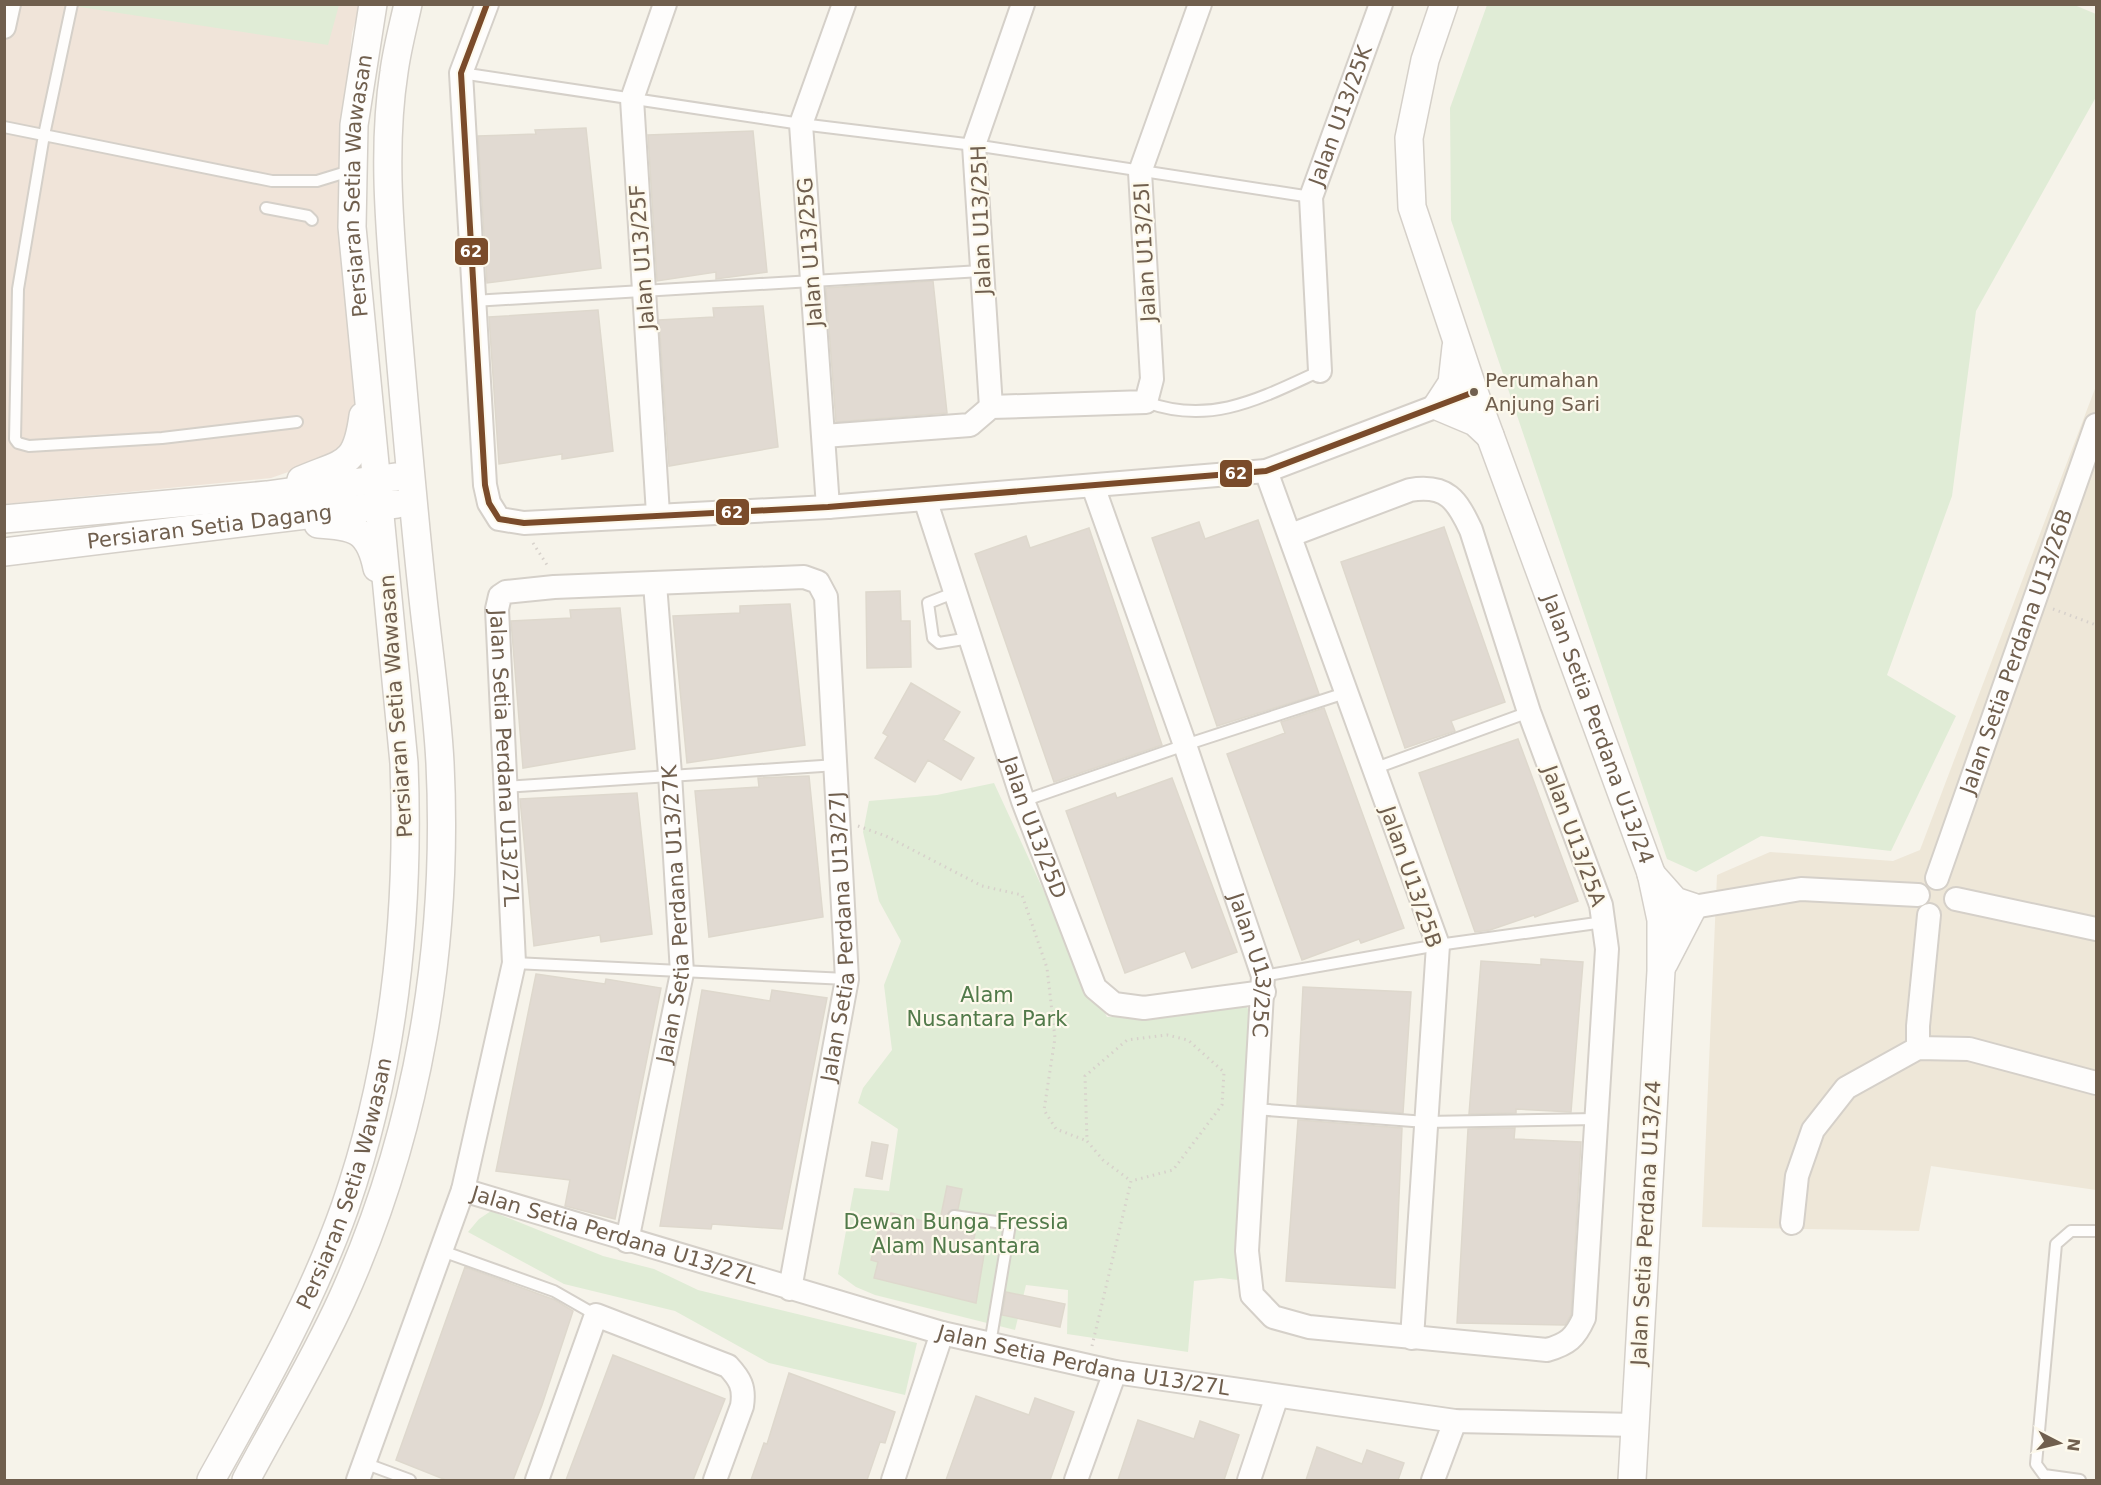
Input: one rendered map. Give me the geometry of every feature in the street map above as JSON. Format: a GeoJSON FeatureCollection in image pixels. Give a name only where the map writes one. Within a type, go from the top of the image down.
{"type":"FeatureCollection","features":[{"type":"Feature","properties":{"kind":"street"},"geometry":{"type":"LineString","coordinates":[[4,27],[9,4]]}},
{"type":"Feature","properties":{"kind":"street","name":"Persiaran Setia Wawasan"},"geometry":{"type":"LineString","coordinates":[[210,1480],[277,1362],[316,1277],[344,1208],[378,1089],[403,936],[406,873],[404,763],[352,227],[353,170],[360,79],[373,4]]}},
{"type":"Feature","properties":{"kind":"street","name":"Persiaran Setia Wawasan"},"geometry":{"type":"LineString","coordinates":[[246,1480],[342,1300],[377,1215],[404,1132],[417,1072],[438,938],[442,822],[436,707],[412,489],[390,225],[388,170],[393,74],[408,4]]}},
{"type":"Feature","properties":{"kind":"street"},"geometry":{"type":"LineString","coordinates":[[487,4],[461,73],[472,301],[485,485],[489,504],[505,520],[828,507],[1266,471],[1474,392]]}},
{"type":"Feature","properties":{"kind":"street","name":"Jalan U13/25F"},"geometry":{"type":"LineString","coordinates":[[658,514],[632,99],[666,4]]}},
{"type":"Feature","properties":{"kind":"street","name":"Jalan U13/25G"},"geometry":{"type":"LineString","coordinates":[[828,507],[801,124],[844,4]]}},
{"type":"Feature","properties":{"kind":"street","name":"Jalan U13/25H"},"geometry":{"type":"LineString","coordinates":[[991,407],[974,145],[1023,4]]}},
{"type":"Feature","properties":{"kind":"street","name":"Jalan U13/25I"},"geometry":{"type":"LineString","coordinates":[[1146,402],[1152,379],[1140,172],[1200,4]]}},
{"type":"Feature","properties":{"kind":"street","name":"Jalan U13/25K"},"geometry":{"type":"LineString","coordinates":[[1320,371],[1311,197],[1381,4]]}},
{"type":"Feature","properties":{"kind":"street","name":"Jalan Setia Perdana U13/24"},"geometry":{"type":"LineString","coordinates":[[1444,4],[1425,60],[1409,138],[1412,207],[1474,392],[1651,873],[1661,920],[1661,971],[1632,1480]]}},
{"type":"Feature","properties":{"kind":"street"},"geometry":{"type":"LineString","coordinates":[[1437,406],[1452,383],[1456,365],[1456,339]]}},
{"type":"Feature","properties":{"kind":"street"},"geometry":{"type":"LineString","coordinates":[[267,508],[348,460],[359,446],[367,392]]}},
{"type":"Feature","properties":{"kind":"street"},"geometry":{"type":"LineString","coordinates":[[824,436],[970,425],[991,407],[1146,402]]}},
{"type":"Feature","properties":{"kind":"street"},"geometry":{"type":"LineString","coordinates":[[1437,406],[1475,422],[1490,436]]}},
{"type":"Feature","properties":{"kind":"street","name":"Jalan Setia Perdana U13/26B"},"geometry":{"type":"LineString","coordinates":[[1937,878],[2097,425]]}},
{"type":"Feature","properties":{"kind":"street","name":"Jalan U13/25B"},"geometry":{"type":"LineString","coordinates":[[1266,471],[1438,945],[1412,1338]]}},
{"type":"Feature","properties":{"kind":"street","name":"Jalan U13/25C"},"geometry":{"type":"LineString","coordinates":[[1093,486],[1185,745],[1263,984],[1247,1251],[1252,1295],[1273,1317],[1309,1327],[1412,1338]]}},
{"type":"Feature","properties":{"kind":"street","name":"Jalan U13/25A"},"geometry":{"type":"LineString","coordinates":[[1291,535],[1410,490],[1427,487],[1443,490],[1460,507],[1471,530],[1529,712],[1601,905],[1604,922],[1607,949],[1584,1318],[1576,1336],[1564,1345],[1547,1350],[1412,1338]]}},
{"type":"Feature","properties":{"kind":"street","name":"Persiaran Setia Dagang"},"geometry":{"type":"LineString","coordinates":[[4,552],[267,508],[412,489]]}},
{"type":"Feature","properties":{"kind":"street","name":"Jalan U13/25D"},"geometry":{"type":"LineString","coordinates":[[925,499],[1023,801],[1095,988],[1114,1004],[1144,1008],[1263,984]]}},
{"type":"Feature","properties":{"kind":"street"},"geometry":{"type":"LineString","coordinates":[[267,508],[350,526],[363,533],[375,556],[391,630]]}},
{"type":"Feature","properties":{"kind":"street","name":"Persiaran Setia Dagang"},"geometry":{"type":"LineString","coordinates":[[4,519],[267,508]]}},
{"type":"Feature","properties":{"kind":"street","name":"Jalan Setia Perdana U13/27L"},"geometry":{"type":"LineString","coordinates":[[818,582],[804,577],[554,587],[506,592],[497,602],[514,963],[464,1190],[627,1241],[942,1333],[1115,1372],[1455,1421],[1635,1425]]}},
{"type":"Feature","properties":{"kind":"street","name":"Jalan Setia Perdana U13/27J"},"geometry":{"type":"LineString","coordinates":[[790,1289],[847,980],[826,597],[818,582]]}},
{"type":"Feature","properties":{"kind":"street","name":"Jalan Setia Perdana U13/27K"},"geometry":{"type":"LineString","coordinates":[[627,1241],[682,973],[670,774],[655,584]]}},
{"type":"Feature","properties":{"kind":"street"},"geometry":{"type":"LineString","coordinates":[[1651,873],[1675,901],[1693,907]]}},
{"type":"Feature","properties":{"kind":"street"},"geometry":{"type":"LineString","coordinates":[[1937,878],[1948,883],[1956,899],[1947,914],[1929,915],[1920,908],[1918,896],[1922,885],[1937,878]]}},
{"type":"Feature","properties":{"kind":"street"},"geometry":{"type":"LineString","coordinates":[[1661,920],[1693,907],[1801,889],[1918,896]]}},
{"type":"Feature","properties":{"kind":"street"},"geometry":{"type":"LineString","coordinates":[[1956,899],[2097,929]]}},
{"type":"Feature","properties":{"kind":"street"},"geometry":{"type":"LineString","coordinates":[[1661,971],[1693,907]]}},
{"type":"Feature","properties":{"kind":"street"},"geometry":{"type":"LineString","coordinates":[[1918,1048],[1918,1026],[1929,915]]}},
{"type":"Feature","properties":{"kind":"street"},"geometry":{"type":"LineString","coordinates":[[1792,1223],[1797,1176],[1813,1130],[1846,1088],[1918,1048],[1970,1049],[2097,1083]]}},
{"type":"Feature","properties":{"kind":"street"},"geometry":{"type":"LineString","coordinates":[[361,1472],[464,1190]]}},
{"type":"Feature","properties":{"kind":"street"},"geometry":{"type":"LineString","coordinates":[[537,1480],[596,1315],[728,1366],[740,1380],[744,1392],[742,1406],[715,1480]]}},
{"type":"Feature","properties":{"kind":"street"},"geometry":{"type":"LineString","coordinates":[[892,1480],[942,1333]]}},
{"type":"Feature","properties":{"kind":"street"},"geometry":{"type":"LineString","coordinates":[[1076,1480],[1115,1372]]}},
{"type":"Feature","properties":{"kind":"street"},"geometry":{"type":"LineString","coordinates":[[1249,1480],[1277,1396]]}},
{"type":"Feature","properties":{"kind":"street"},"geometry":{"type":"LineString","coordinates":[[1433,1480],[1455,1421]]}},
{"type":"Feature","properties":{"kind":"lane"},"geometry":{"type":"LineString","coordinates":[[72,4],[44,135],[18,289],[14,434],[18,443],[66,445],[208,434],[297,422]]}},
{"type":"Feature","properties":{"kind":"lane"},"geometry":{"type":"LineString","coordinates":[[461,73],[801,124],[974,145],[1311,197]]}},
{"type":"Feature","properties":{"kind":"lane"},"geometry":{"type":"LineString","coordinates":[[4,127],[272,181],[317,181],[353,170]]}},
{"type":"Feature","properties":{"kind":"lane"},"geometry":{"type":"LineString","coordinates":[[266,208],[308,216],[312,220]]}},
{"type":"Feature","properties":{"kind":"lane"},"geometry":{"type":"LineString","coordinates":[[472,301],[645,293],[811,279],[981,271]]}},
{"type":"Feature","properties":{"kind":"lane"},"geometry":{"type":"LineString","coordinates":[[1146,402],[1170,411],[1205,413],[1260,398],[1320,371]]}},
{"type":"Feature","properties":{"kind":"lane"},"geometry":{"type":"LineString","coordinates":[[956,592],[928,603],[933,638],[939,643],[970,638]]}},
{"type":"Feature","properties":{"kind":"lane"},"geometry":{"type":"LineString","coordinates":[[1023,801],[1346,693]]}},
{"type":"Feature","properties":{"kind":"lane"},"geometry":{"type":"LineString","coordinates":[[1373,769],[1529,712]]}},
{"type":"Feature","properties":{"kind":"lane"},"geometry":{"type":"LineString","coordinates":[[505,787],[670,774],[837,765]]}},
{"type":"Feature","properties":{"kind":"lane"},"geometry":{"type":"LineString","coordinates":[[1263,984],[1438,945],[1604,922]]}},
{"type":"Feature","properties":{"kind":"lane"},"geometry":{"type":"LineString","coordinates":[[514,963],[847,980]]}},
{"type":"Feature","properties":{"kind":"lane"},"geometry":{"type":"LineString","coordinates":[[1254,1109],[1426,1122],[1596,1119]]}},
{"type":"Feature","properties":{"kind":"lane"},"geometry":{"type":"LineString","coordinates":[[954,1216],[1010,1224],[990,1344]]}},
{"type":"Feature","properties":{"kind":"lane"},"geometry":{"type":"LineString","coordinates":[[2080,1480],[2044,1475],[2036,1464],[2056,1244],[2071,1231],[2097,1231]]}},
{"type":"Feature","properties":{"kind":"lane"},"geometry":{"type":"LineString","coordinates":[[442,1251],[554,1291],[596,1315]]}},
{"type":"Feature","properties":{"kind":"lane"},"geometry":{"type":"LineString","coordinates":[[361,1472],[410,1480]]}},
{"type":"Feature","properties":{"kind":"path"},"geometry":{"type":"LineString","coordinates":[[505,520],[534,543],[548,562],[554,587]]}},
{"type":"Feature","properties":{"kind":"path"},"geometry":{"type":"LineString","coordinates":[[2034,602],[2097,625]]}},
{"type":"Feature","properties":{"kind":"path"},"geometry":{"type":"LineString","coordinates":[[840,820],[886,836],[982,886],[1022,895],[1047,968],[1055,1038],[1044,1110],[1056,1129],[1087,1141],[1103,1160],[1131,1181]]}},
{"type":"Feature","properties":{"kind":"path"},"geometry":{"type":"LineString","coordinates":[[1087,1141],[1085,1076],[1127,1040],[1167,1035],[1188,1040],[1224,1072],[1222,1106],[1173,1170],[1131,1181]]}},
{"type":"Feature","properties":{"kind":"path"},"geometry":{"type":"LineString","coordinates":[[1087,1366],[1131,1181]]}},
{"type":"Feature","properties":{"kind":"shaded area"},"geometry":{"type":"Polygon","coordinates":[[[5,5],[360,5],[352,33],[341,152],[356,407],[343,453],[271,478],[5,504],[5,5]]]}},
{"type":"Feature","properties":{"kind":"shaded area"},"geometry":{"type":"Polygon","coordinates":[[[2096,386],[2096,1190],[1931,1166],[1919,1231],[1702,1227],[1717,875],[1770,852],[1893,861],[1920,850],[2096,386]]]}},
{"type":"Feature","properties":{"kind":"green space"},"geometry":{"type":"Polygon","coordinates":[[[2072,4],[2096,14],[2096,97],[1976,311],[1952,496],[1887,675],[1956,716],[1891,851],[1761,836],[1696,872],[1667,859],[1451,220],[1450,108],[1487,5],[2072,4]]]}},
{"type":"Feature","properties":{"kind":"green space"},"geometry":{"type":"Polygon","coordinates":[[[67,5],[339,5],[328,45],[67,5]]]}},
{"type":"Feature","properties":{"kind":"green space","name":"Alam Nusantara Park"},"geometry":{"type":"Polygon","coordinates":[[[994,783],[1076,961],[1107,1017],[1137,1016],[1234,996],[1255,1015],[1238,1280],[1221,1278],[1194,1281],[1188,1352],[1067,1334],[1068,1290],[1026,1285],[1015,1330],[875,1295],[856,1287],[838,1274],[854,1188],[889,1191],[898,1129],[858,1103],[863,1088],[892,1050],[884,985],[901,941],[879,901],[863,832],[869,801],[937,795],[994,783]]]}},
{"type":"Feature","properties":{"kind":"green space"},"geometry":{"type":"Polygon","coordinates":[[[491,1211],[603,1256],[654,1269],[698,1290],[917,1343],[905,1395],[769,1363],[675,1311],[564,1284],[468,1232],[479,1219],[491,1211]]]}},
{"type":"Feature","properties":{"kind":"building"},"geometry":{"type":"Polygon","coordinates":[[[586,128],[601,268],[487,283],[478,136],[536,134],[535,130],[586,128]]]}},
{"type":"Feature","properties":{"kind":"building"},"geometry":{"type":"Polygon","coordinates":[[[753,131],[767,272],[716,279],[716,272],[657,281],[648,135],[753,131]]]}},
{"type":"Feature","properties":{"kind":"building"},"geometry":{"type":"Polygon","coordinates":[[[933,281],[947,413],[836,422],[826,288],[933,281]]]}},
{"type":"Feature","properties":{"kind":"building"},"geometry":{"type":"Polygon","coordinates":[[[763,306],[778,447],[669,466],[659,320],[714,317],[713,308],[763,306]]]}},
{"type":"Feature","properties":{"kind":"building"},"geometry":{"type":"Polygon","coordinates":[[[598,310],[613,451],[562,459],[562,454],[499,464],[489,317],[598,310]]]}},
{"type":"Feature","properties":{"kind":"building"},"geometry":{"type":"Polygon","coordinates":[[[1258,520],[1319,694],[1217,726],[1152,538],[1199,522],[1205,539],[1258,520]]]}},
{"type":"Feature","properties":{"kind":"building"},"geometry":{"type":"Polygon","coordinates":[[[1444,527],[1505,702],[1451,721],[1455,731],[1405,748],[1341,562],[1444,527]]]}},
{"type":"Feature","properties":{"kind":"building"},"geometry":{"type":"Polygon","coordinates":[[[1089,528],[1162,745],[1054,782],[975,554],[1026,536],[1030,548],[1089,528]]]}},
{"type":"Feature","properties":{"kind":"building"},"geometry":{"type":"Polygon","coordinates":[[[900,591],[901,621],[910,621],[911,667],[867,668],[866,592],[900,591]]]}},
{"type":"Feature","properties":{"kind":"building"},"geometry":{"type":"Polygon","coordinates":[[[790,604],[805,745],[687,763],[673,616],[740,613],[740,606],[790,604]]]}},
{"type":"Feature","properties":{"kind":"building"},"geometry":{"type":"Polygon","coordinates":[[[620,608],[635,749],[523,768],[511,621],[571,618],[570,610],[620,608]]]}},
{"type":"Feature","properties":{"kind":"building"},"geometry":{"type":"Polygon","coordinates":[[[911,683],[960,712],[943,740],[974,758],[961,780],[928,760],[915,782],[875,758],[888,736],[883,733],[911,683]]]}},
{"type":"Feature","properties":{"kind":"building"},"geometry":{"type":"Polygon","coordinates":[[[1324,708],[1404,928],[1361,943],[1359,939],[1302,960],[1227,754],[1285,733],[1281,722],[1324,708]]]}},
{"type":"Feature","properties":{"kind":"building"},"geometry":{"type":"Polygon","coordinates":[[[1518,739],[1578,901],[1535,917],[1534,915],[1490,930],[1475,932],[1419,773],[1518,739]]]}},
{"type":"Feature","properties":{"kind":"building"},"geometry":{"type":"Polygon","coordinates":[[[809,776],[823,917],[709,937],[695,791],[759,787],[758,778],[809,776]]]}},
{"type":"Feature","properties":{"kind":"building"},"geometry":{"type":"Polygon","coordinates":[[[1172,778],[1237,952],[1192,968],[1185,951],[1125,973],[1066,811],[1115,793],[1117,798],[1172,778]]]}},
{"type":"Feature","properties":{"kind":"building"},"geometry":{"type":"Polygon","coordinates":[[[637,793],[652,934],[601,942],[600,935],[534,946],[520,799],[637,793]]]}},
{"type":"Feature","properties":{"kind":"building"},"geometry":{"type":"Polygon","coordinates":[[[1541,959],[1583,962],[1571,1112],[1516,1109],[1516,1113],[1469,1114],[1481,961],[1541,965],[1541,959]]]}},
{"type":"Feature","properties":{"kind":"building"},"geometry":{"type":"Polygon","coordinates":[[[536,974],[605,984],[606,979],[661,988],[615,1219],[565,1206],[570,1180],[496,1171],[536,974]]]}},
{"type":"Feature","properties":{"kind":"building"},"geometry":{"type":"Polygon","coordinates":[[[1303,987],[1411,992],[1403,1113],[1297,1105],[1303,987]]]}},
{"type":"Feature","properties":{"kind":"building"},"geometry":{"type":"Polygon","coordinates":[[[702,990],[770,1001],[772,990],[827,998],[782,1229],[712,1224],[711,1229],[660,1226],[702,990]]]}},
{"type":"Feature","properties":{"kind":"building"},"geometry":{"type":"Polygon","coordinates":[[[1298,1120],[1402,1128],[1395,1288],[1286,1281],[1298,1120]]]}},
{"type":"Feature","properties":{"kind":"building"},"geometry":{"type":"Polygon","coordinates":[[[1515,1128],[1514,1139],[1581,1142],[1571,1315],[1565,1325],[1457,1323],[1468,1129],[1515,1128]]]}},
{"type":"Feature","properties":{"kind":"building"},"geometry":{"type":"Polygon","coordinates":[[[872,1142],[888,1145],[882,1179],[866,1176],[872,1142]]]}},
{"type":"Feature","properties":{"kind":"building"},"geometry":{"type":"Polygon","coordinates":[[[947,1186],[962,1189],[958,1209],[949,1211],[947,1219],[956,1224],[955,1229],[975,1234],[972,1247],[985,1249],[976,1303],[874,1278],[878,1262],[871,1260],[879,1227],[887,1228],[891,1213],[939,1225],[947,1186]]]}},
{"type":"Feature","properties":{"kind":"building"},"geometry":{"type":"Polygon","coordinates":[[[465,1267],[555,1300],[573,1311],[542,1405],[513,1480],[446,1480],[396,1460],[465,1267]]]}},
{"type":"Feature","properties":{"kind":"building"},"geometry":{"type":"Polygon","coordinates":[[[1006,1292],[1065,1304],[1060,1327],[1002,1315],[1006,1292]]]}},
{"type":"Feature","properties":{"kind":"building"},"geometry":{"type":"Polygon","coordinates":[[[613,1355],[725,1399],[693,1480],[566,1480],[613,1355]]]}},
{"type":"Feature","properties":{"kind":"building"},"geometry":{"type":"Polygon","coordinates":[[[789,1373],[895,1412],[885,1443],[880,1442],[867,1480],[751,1480],[764,1443],[767,1444],[789,1373]]]}},
{"type":"Feature","properties":{"kind":"building"},"geometry":{"type":"Polygon","coordinates":[[[976,1396],[1029,1415],[1035,1398],[1074,1412],[1050,1480],[946,1480],[976,1396]]]}},
{"type":"Feature","properties":{"kind":"building"},"geometry":{"type":"Polygon","coordinates":[[[1138,1420],[1194,1439],[1200,1421],[1239,1435],[1224,1480],[1118,1480],[1138,1420]]]}},
{"type":"Feature","properties":{"kind":"building"},"geometry":{"type":"Polygon","coordinates":[[[1317,1447],[1362,1464],[1367,1450],[1404,1463],[1398,1480],[1306,1480],[1317,1447]]]}},
{"type":"Feature","properties":{"kind":"transit line","name":"62"},"geometry":{"type":"LineString","coordinates":[[487,4],[461,73],[485,485],[489,503],[499,519],[524,523],[828,507],[1266,471],[1474,392]]}},
{"type":"Feature","properties":{"kind":"place","name":"Perumahan Anjung Sari"},"geometry":{"type":"Point","coordinates":[1474,392]}},
{"type":"Feature","properties":{"kind":"park label","name":"Dewan Bunga Fressia Alam Nusantara"},"geometry":{"type":"Point","coordinates":[956,1234]}}]}
